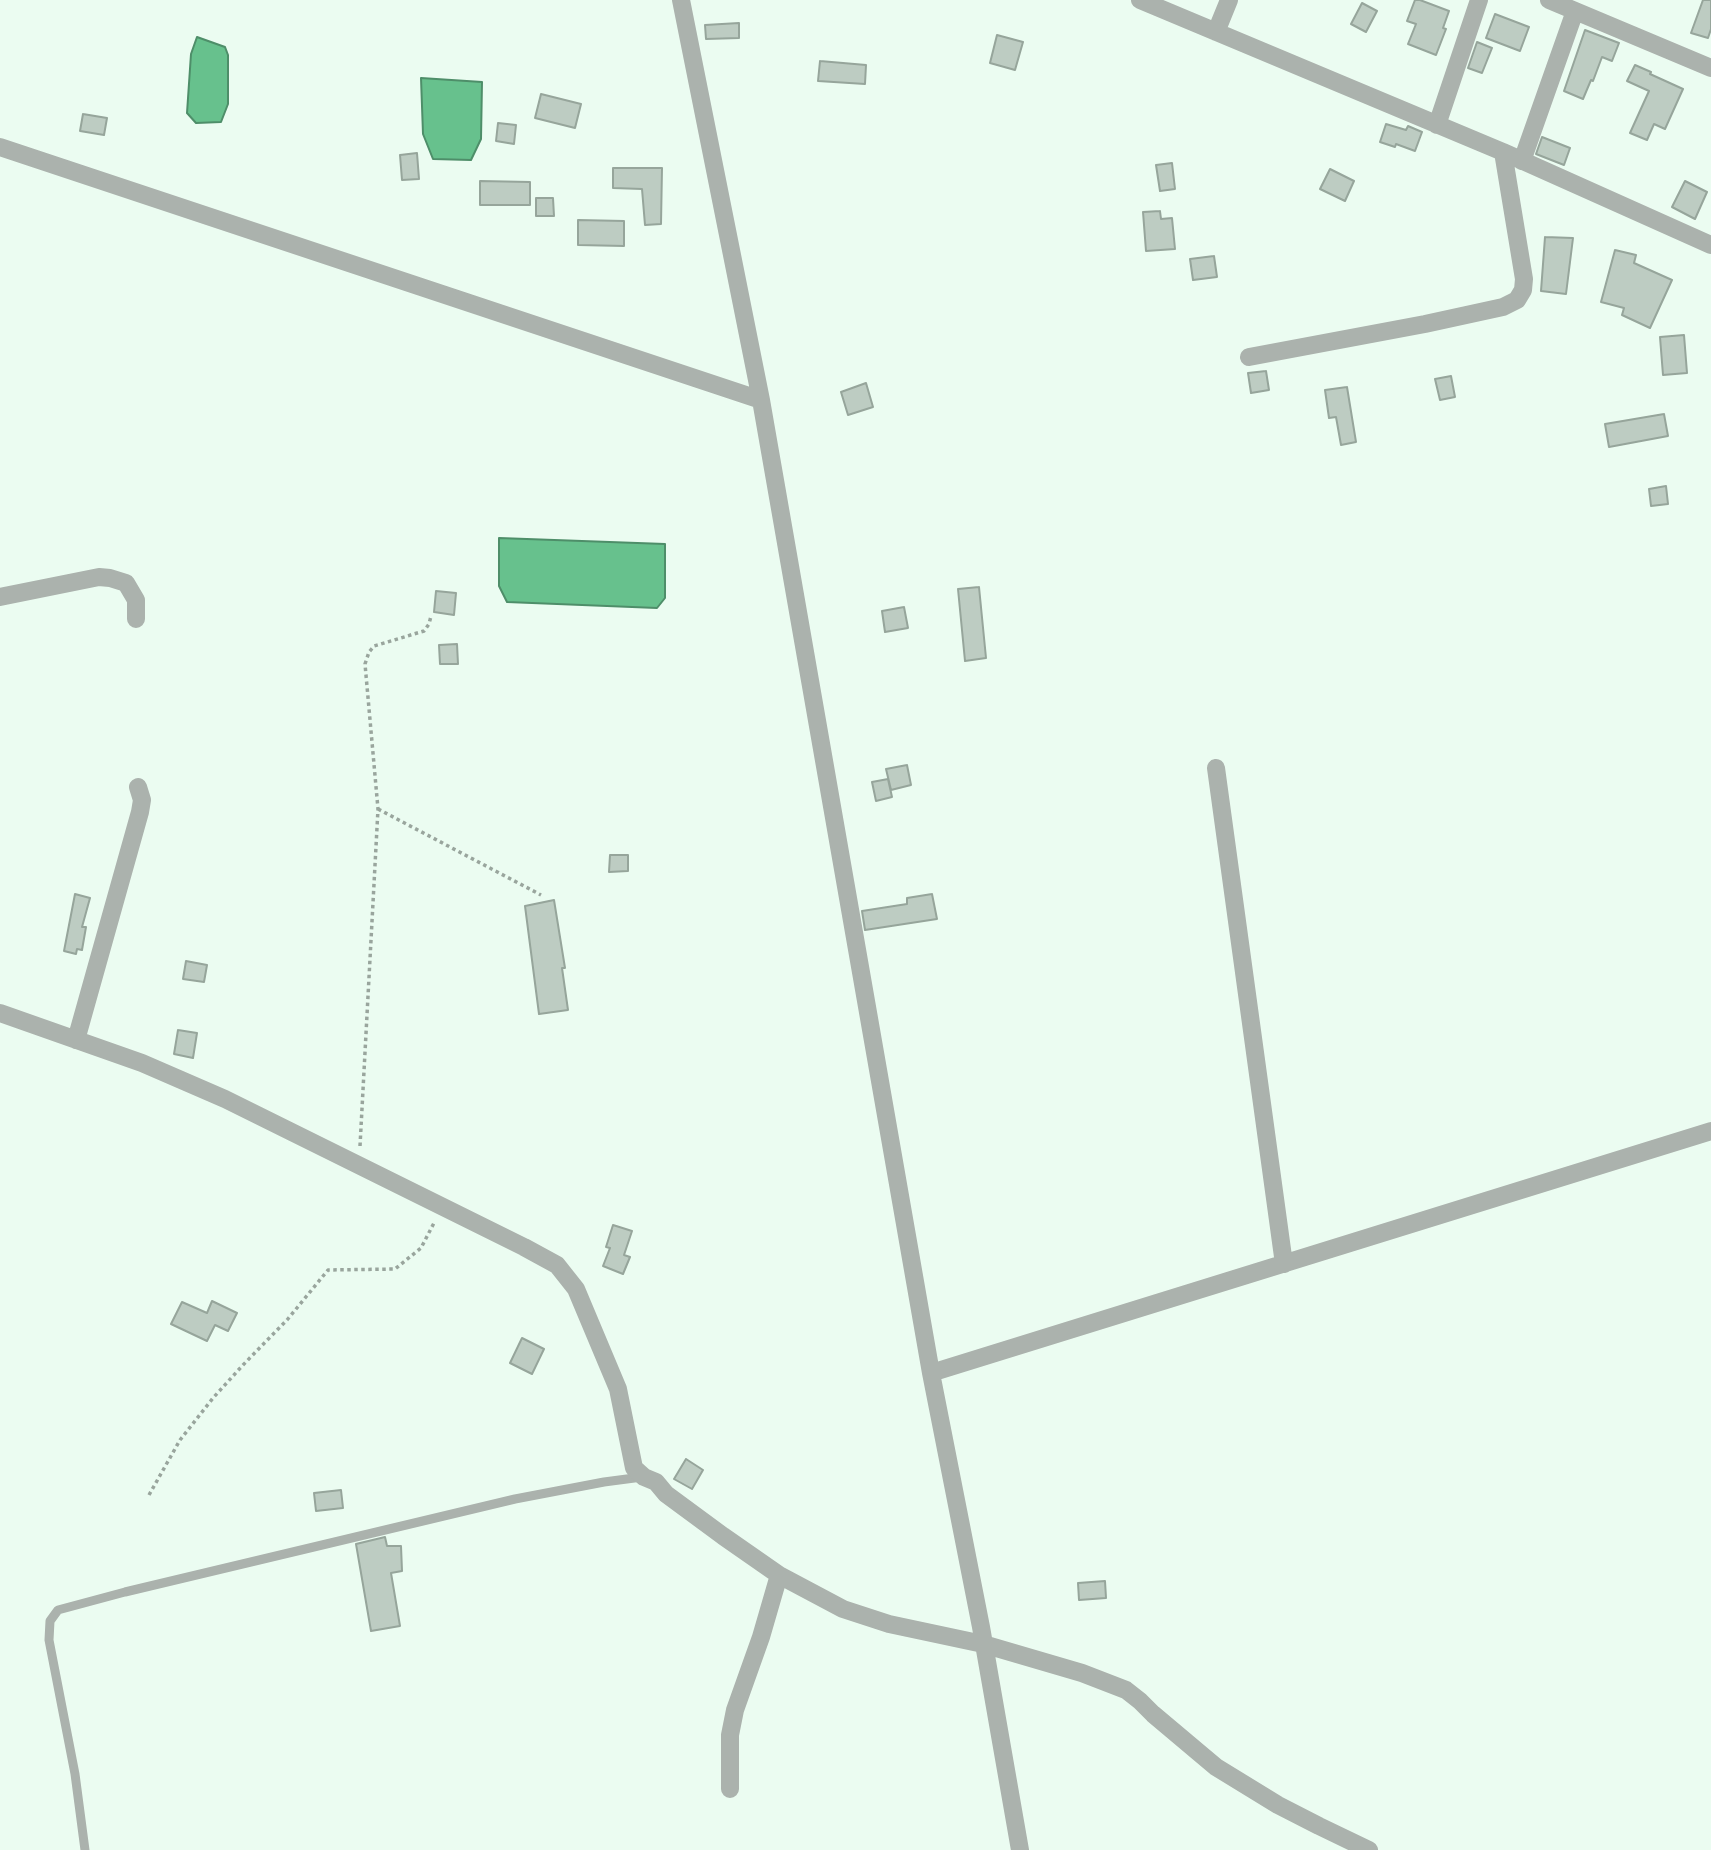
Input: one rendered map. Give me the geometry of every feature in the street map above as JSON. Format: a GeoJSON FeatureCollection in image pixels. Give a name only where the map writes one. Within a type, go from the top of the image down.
{"type":"FeatureCollection","features":[{"type":"Feature","properties":{"kind":"street"},"geometry":{"type":"LineString","coordinates":[[681,0],[761,400],[931,1373],[1020,1850]]}},
{"type":"Feature","properties":{"kind":"street"},"geometry":{"type":"LineString","coordinates":[[1140,0],[1522,160],[1711,245]]}},
{"type":"Feature","properties":{"kind":"street"},"geometry":{"type":"LineString","coordinates":[[1216,32],[1229,0]]}},
{"type":"Feature","properties":{"kind":"street"},"geometry":{"type":"LineString","coordinates":[[1437,124],[1479,0]]}},
{"type":"Feature","properties":{"kind":"street"},"geometry":{"type":"LineString","coordinates":[[1549,0],[1711,68]]}},
{"type":"Feature","properties":{"kind":"street"},"geometry":{"type":"LineString","coordinates":[[1522,160],[1575,11]]}},
{"type":"Feature","properties":{"kind":"street"},"geometry":{"type":"LineString","coordinates":[[0,148],[761,400]]}},
{"type":"Feature","properties":{"kind":"street"},"geometry":{"type":"LineString","coordinates":[[1249,357],[1436,322],[1503,307],[1517,300],[1523,290],[1524,279],[1503,152]]}},
{"type":"Feature","properties":{"kind":"street"},"geometry":{"type":"LineString","coordinates":[[0,597],[99,577],[110,578],[126,583],[136,600],[136,619]]}},
{"type":"Feature","properties":{"kind":"street"},"geometry":{"type":"LineString","coordinates":[[1216,768],[1284,1264]]}},
{"type":"Feature","properties":{"kind":"street"},"geometry":{"type":"LineString","coordinates":[[76,1040],[140,812],[142,800],[138,787]]}},
{"type":"Feature","properties":{"kind":"street"},"geometry":{"type":"LineString","coordinates":[[0,1013],[142,1063],[225,1100],[558,1265],[576,1289],[618,1389],[634,1468],[644,1477],[656,1482],[666,1494],[779,1575],[843,1609],[889,1623],[982,1635],[1126,1690],[1216,1767],[1278,1805],[1369,1850]]}},
{"type":"Feature","properties":{"kind":"street"},"geometry":{"type":"LineString","coordinates":[[931,1373],[1711,1131]]}},
{"type":"Feature","properties":{"kind":"street"},"geometry":{"type":"LineString","coordinates":[[730,1789],[730,1735],[735,1710],[779,1575]]}},
{"type":"Feature","properties":{"kind":"lane"},"geometry":{"type":"LineString","coordinates":[[85,1850],[71,1748],[49,1640],[50,1621],[58,1610],[514,1499],[644,1477]]}},
{"type":"Feature","properties":{"kind":"path"},"geometry":{"type":"LineString","coordinates":[[359,1165],[378,810],[365,664],[374,646],[424,631],[431,616]]}},
{"type":"Feature","properties":{"kind":"path"},"geometry":{"type":"LineString","coordinates":[[378,810],[541,895]]}},
{"type":"Feature","properties":{"kind":"path"},"geometry":{"type":"LineString","coordinates":[[149,1495],[180,1440],[328,1270],[395,1269],[421,1248],[442,1207]]}},
{"type":"Feature","properties":{"kind":"shaded area"},"geometry":{"type":"Polygon","coordinates":[[[197,37],[225,47],[228,55],[228,104],[221,122],[196,123],[187,113],[191,54],[197,37]]]}},
{"type":"Feature","properties":{"kind":"shaded area"},"geometry":{"type":"Polygon","coordinates":[[[421,78],[482,82],[481,139],[471,160],[433,159],[423,134],[421,78]]]}},
{"type":"Feature","properties":{"kind":"shaded area"},"geometry":{"type":"Polygon","coordinates":[[[499,538],[665,544],[665,598],[657,608],[507,602],[499,586],[499,538]]]}},
{"type":"Feature","properties":{"kind":"building"},"geometry":{"type":"Polygon","coordinates":[[[1415,0],[1449,11],[1443,28],[1446,29],[1436,55],[1408,44],[1416,24],[1407,21],[1415,0]]]}},
{"type":"Feature","properties":{"kind":"building"},"geometry":{"type":"Polygon","coordinates":[[[1703,0],[1711,0],[1711,29],[1708,38],[1691,33],[1703,0]]]}},
{"type":"Feature","properties":{"kind":"building"},"geometry":{"type":"Polygon","coordinates":[[[1362,3],[1377,11],[1366,32],[1351,24],[1362,3]]]}},
{"type":"Feature","properties":{"kind":"building"},"geometry":{"type":"Polygon","coordinates":[[[1495,14],[1529,27],[1520,51],[1486,38],[1495,14]]]}},
{"type":"Feature","properties":{"kind":"building"},"geometry":{"type":"Polygon","coordinates":[[[739,23],[739,38],[706,39],[705,25],[739,23]]]}},
{"type":"Feature","properties":{"kind":"building"},"geometry":{"type":"Polygon","coordinates":[[[1585,30],[1619,43],[1612,61],[1602,57],[1583,99],[1564,91],[1585,30]]]}},
{"type":"Feature","properties":{"kind":"building"},"geometry":{"type":"Polygon","coordinates":[[[997,35],[1023,42],[1015,70],[990,63],[997,35]]]}},
{"type":"Feature","properties":{"kind":"building"},"geometry":{"type":"Polygon","coordinates":[[[1477,42],[1492,48],[1482,73],[1468,68],[1477,42]]]}},
{"type":"Feature","properties":{"kind":"building"},"geometry":{"type":"Polygon","coordinates":[[[820,61],[866,65],[865,84],[818,81],[820,61]]]}},
{"type":"Feature","properties":{"kind":"building"},"geometry":{"type":"Polygon","coordinates":[[[1635,65],[1683,89],[1665,129],[1654,124],[1647,140],[1630,133],[1649,91],[1627,81],[1635,65]]]}},
{"type":"Feature","properties":{"kind":"building"},"geometry":{"type":"Polygon","coordinates":[[[541,94],[581,104],[575,128],[535,118],[541,94]]]}},
{"type":"Feature","properties":{"kind":"building"},"geometry":{"type":"Polygon","coordinates":[[[83,114],[107,118],[104,135],[80,131],[83,114]]]}},
{"type":"Feature","properties":{"kind":"building"},"geometry":{"type":"Polygon","coordinates":[[[498,123],[516,125],[514,144],[496,141],[498,123]]]}},
{"type":"Feature","properties":{"kind":"building"},"geometry":{"type":"Polygon","coordinates":[[[1386,124],[1406,130],[1408,126],[1422,132],[1415,151],[1380,142],[1386,124]]]}},
{"type":"Feature","properties":{"kind":"building"},"geometry":{"type":"Polygon","coordinates":[[[1542,137],[1570,148],[1564,165],[1536,154],[1542,137]]]}},
{"type":"Feature","properties":{"kind":"building"},"geometry":{"type":"Polygon","coordinates":[[[417,153],[419,179],[402,180],[400,155],[417,153]]]}},
{"type":"Feature","properties":{"kind":"building"},"geometry":{"type":"Polygon","coordinates":[[[1172,163],[1175,189],[1160,191],[1156,165],[1172,163]]]}},
{"type":"Feature","properties":{"kind":"building"},"geometry":{"type":"Polygon","coordinates":[[[613,168],[662,168],[661,224],[645,225],[642,189],[613,188],[613,168]]]}},
{"type":"Feature","properties":{"kind":"building"},"geometry":{"type":"Polygon","coordinates":[[[1330,169],[1354,181],[1345,201],[1320,189],[1330,169]]]}},
{"type":"Feature","properties":{"kind":"building"},"geometry":{"type":"Polygon","coordinates":[[[480,181],[530,182],[530,205],[480,205],[480,181]]]}},
{"type":"Feature","properties":{"kind":"building"},"geometry":{"type":"Polygon","coordinates":[[[1685,181],[1707,192],[1695,219],[1672,207],[1685,181]]]}},
{"type":"Feature","properties":{"kind":"building"},"geometry":{"type":"Polygon","coordinates":[[[536,198],[553,198],[554,216],[536,216],[536,198]]]}},
{"type":"Feature","properties":{"kind":"building"},"geometry":{"type":"Polygon","coordinates":[[[1160,211],[1161,219],[1172,218],[1175,249],[1146,251],[1143,212],[1160,211]]]}},
{"type":"Feature","properties":{"kind":"building"},"geometry":{"type":"Polygon","coordinates":[[[578,220],[624,221],[624,246],[578,245],[578,220]]]}},
{"type":"Feature","properties":{"kind":"building"},"geometry":{"type":"Polygon","coordinates":[[[1545,237],[1573,238],[1566,294],[1541,291],[1545,237]]]}},
{"type":"Feature","properties":{"kind":"building"},"geometry":{"type":"Polygon","coordinates":[[[1615,250],[1636,255],[1634,263],[1672,280],[1650,328],[1622,315],[1624,308],[1601,302],[1615,250]]]}},
{"type":"Feature","properties":{"kind":"building"},"geometry":{"type":"Polygon","coordinates":[[[1214,256],[1217,277],[1193,280],[1190,259],[1214,256]]]}},
{"type":"Feature","properties":{"kind":"building"},"geometry":{"type":"Polygon","coordinates":[[[1684,335],[1687,373],[1663,375],[1660,337],[1684,335]]]}},
{"type":"Feature","properties":{"kind":"building"},"geometry":{"type":"Polygon","coordinates":[[[1266,371],[1269,390],[1251,393],[1248,373],[1266,371]]]}},
{"type":"Feature","properties":{"kind":"building"},"geometry":{"type":"Polygon","coordinates":[[[1451,376],[1455,397],[1440,400],[1435,379],[1451,376]]]}},
{"type":"Feature","properties":{"kind":"building"},"geometry":{"type":"Polygon","coordinates":[[[866,383],[873,407],[848,415],[841,392],[866,383]]]}},
{"type":"Feature","properties":{"kind":"building"},"geometry":{"type":"Polygon","coordinates":[[[1347,387],[1356,442],[1341,445],[1336,417],[1329,418],[1325,390],[1347,387]]]}},
{"type":"Feature","properties":{"kind":"building"},"geometry":{"type":"Polygon","coordinates":[[[1664,414],[1668,436],[1609,447],[1605,424],[1664,414]]]}},
{"type":"Feature","properties":{"kind":"building"},"geometry":{"type":"Polygon","coordinates":[[[1666,486],[1668,504],[1651,506],[1649,489],[1666,486]]]}},
{"type":"Feature","properties":{"kind":"building"},"geometry":{"type":"Polygon","coordinates":[[[979,587],[986,658],[965,661],[958,589],[979,587]]]}},
{"type":"Feature","properties":{"kind":"building"},"geometry":{"type":"Polygon","coordinates":[[[436,591],[456,593],[454,615],[434,612],[436,591]]]}},
{"type":"Feature","properties":{"kind":"building"},"geometry":{"type":"Polygon","coordinates":[[[904,607],[908,628],[885,632],[882,611],[904,607]]]}},
{"type":"Feature","properties":{"kind":"building"},"geometry":{"type":"Polygon","coordinates":[[[457,644],[458,664],[440,664],[439,645],[457,644]]]}},
{"type":"Feature","properties":{"kind":"building"},"geometry":{"type":"Polygon","coordinates":[[[907,765],[911,785],[891,790],[886,769],[907,765]]]}},
{"type":"Feature","properties":{"kind":"building"},"geometry":{"type":"Polygon","coordinates":[[[888,779],[892,797],[876,801],[872,782],[888,779]]]}},
{"type":"Feature","properties":{"kind":"building"},"geometry":{"type":"Polygon","coordinates":[[[610,855],[628,855],[628,871],[609,872],[610,855]]]}},
{"type":"Feature","properties":{"kind":"building"},"geometry":{"type":"Polygon","coordinates":[[[75,894],[90,898],[82,927],[86,927],[82,950],[77,949],[76,954],[64,951],[75,894]]]}},
{"type":"Feature","properties":{"kind":"building"},"geometry":{"type":"Polygon","coordinates":[[[932,894],[937,919],[865,930],[862,911],[907,904],[907,898],[932,894]]]}},
{"type":"Feature","properties":{"kind":"building"},"geometry":{"type":"Polygon","coordinates":[[[554,900],[565,968],[562,968],[568,1010],[539,1014],[525,906],[554,900]]]}},
{"type":"Feature","properties":{"kind":"building"},"geometry":{"type":"Polygon","coordinates":[[[186,961],[207,965],[204,982],[183,979],[186,961]]]}},
{"type":"Feature","properties":{"kind":"building"},"geometry":{"type":"Polygon","coordinates":[[[178,1030],[197,1033],[193,1058],[174,1054],[178,1030]]]}},
{"type":"Feature","properties":{"kind":"building"},"geometry":{"type":"Polygon","coordinates":[[[613,1225],[632,1231],[624,1255],[630,1257],[623,1274],[603,1266],[610,1248],[606,1247],[613,1225]]]}},
{"type":"Feature","properties":{"kind":"building"},"geometry":{"type":"Polygon","coordinates":[[[212,1301],[237,1313],[228,1331],[215,1325],[207,1341],[171,1324],[182,1302],[207,1313],[212,1301]]]}},
{"type":"Feature","properties":{"kind":"building"},"geometry":{"type":"Polygon","coordinates":[[[522,1338],[544,1349],[532,1374],[510,1363],[522,1338]]]}},
{"type":"Feature","properties":{"kind":"building"},"geometry":{"type":"Polygon","coordinates":[[[686,1459],[703,1470],[692,1489],[674,1479],[686,1459]]]}},
{"type":"Feature","properties":{"kind":"building"},"geometry":{"type":"Polygon","coordinates":[[[341,1490],[343,1508],[316,1511],[314,1493],[341,1490]]]}},
{"type":"Feature","properties":{"kind":"building"},"geometry":{"type":"Polygon","coordinates":[[[385,1537],[387,1546],[401,1546],[402,1571],[391,1573],[400,1626],[371,1631],[356,1544],[385,1537]]]}},
{"type":"Feature","properties":{"kind":"building"},"geometry":{"type":"Polygon","coordinates":[[[1105,1581],[1106,1598],[1079,1600],[1078,1583],[1105,1581]]]}}]}
